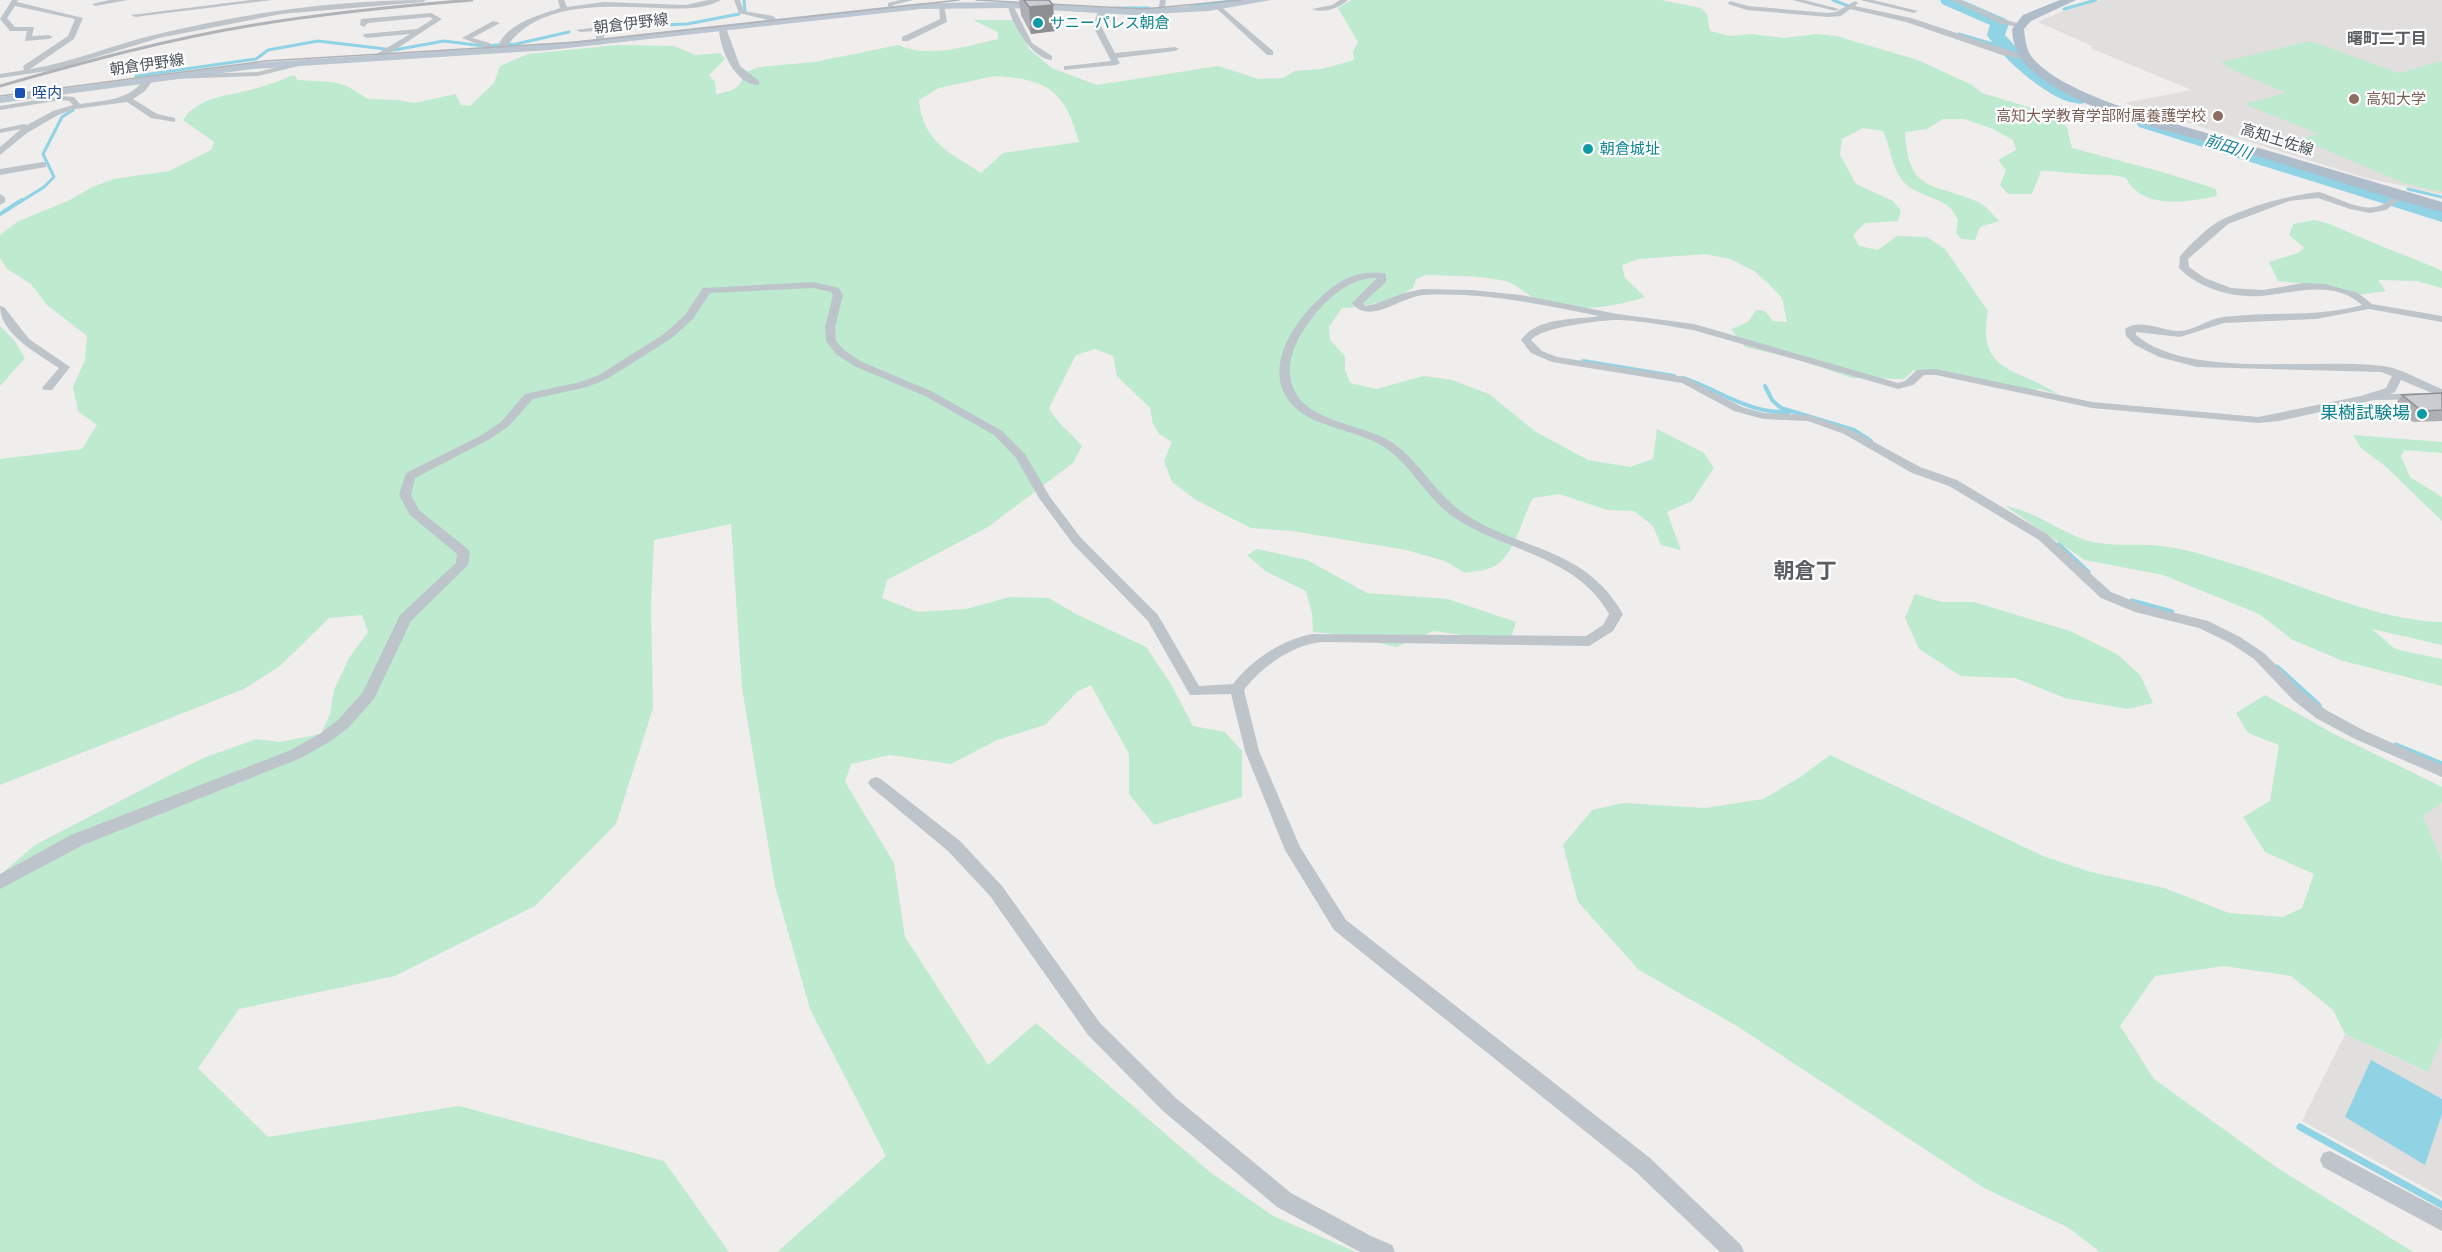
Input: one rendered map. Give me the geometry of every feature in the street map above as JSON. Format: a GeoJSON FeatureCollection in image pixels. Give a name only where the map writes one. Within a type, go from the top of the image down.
{"type":"FeatureCollection","features":[{"type":"Feature","properties":{"kind":"main road","name":"朝倉伊野線"},"geometry":{"type":"LineString","coordinates":[[0,100],[167,77],[384,52],[600,42],[890,9],[941,5],[1010,5],[1102,12],[1162,6],[1218,7],[1266,0]]}},
{"type":"Feature","properties":{"kind":"main road"},"geometry":{"type":"LineString","coordinates":[[2019,56],[2020,25],[2027,18],[2070,0]]}},
{"type":"Feature","properties":{"kind":"main road","name":"高知土佐線"},"geometry":{"type":"LineString","coordinates":[[2019,56],[2061,83],[2108,104],[2397,199],[2442,207]]}},
{"type":"Feature","properties":{"kind":"street"},"geometry":{"type":"LineString","coordinates":[[32,6],[42,0]]}},
{"type":"Feature","properties":{"kind":"street"},"geometry":{"type":"LineString","coordinates":[[94,4],[124,0]]}},
{"type":"Feature","properties":{"kind":"street"},"geometry":{"type":"LineString","coordinates":[[135,15],[270,0]]}},
{"type":"Feature","properties":{"kind":"street"},"geometry":{"type":"LineString","coordinates":[[0,76],[22,70],[51,68],[158,36],[281,12],[423,0]]}},
{"type":"Feature","properties":{"kind":"street"},"geometry":{"type":"LineString","coordinates":[[561,0],[564,9]]}},
{"type":"Feature","properties":{"kind":"street"},"geometry":{"type":"LineString","coordinates":[[502,47],[522,26],[544,14],[564,9],[610,4],[686,6],[718,0]]}},
{"type":"Feature","properties":{"kind":"street"},"geometry":{"type":"LineString","coordinates":[[737,0],[741,12],[770,18],[775,22]]}},
{"type":"Feature","properties":{"kind":"street"},"geometry":{"type":"LineString","coordinates":[[890,9],[890,4],[910,0]]}},
{"type":"Feature","properties":{"kind":"street"},"geometry":{"type":"LineString","coordinates":[[1317,9],[1334,6],[1345,0]]}},
{"type":"Feature","properties":{"kind":"street"},"geometry":{"type":"LineString","coordinates":[[1719,0],[1732,1],[1747,8],[1817,15],[1834,15],[1861,0],[1914,11]]}},
{"type":"Feature","properties":{"kind":"street"},"geometry":{"type":"LineString","coordinates":[[1796,0],[1908,20],[2019,56]]}},
{"type":"Feature","properties":{"kind":"street"},"geometry":{"type":"LineString","coordinates":[[1954,0],[2004,22],[2020,25]]}},
{"type":"Feature","properties":{"kind":"street"},"geometry":{"type":"LineString","coordinates":[[22,70],[71,37],[79,18],[59,15],[14,1],[3,18],[13,29],[31,29],[28,39],[49,37]]}},
{"type":"Feature","properties":{"kind":"street"},"geometry":{"type":"LineString","coordinates":[[281,12],[287,1]]}},
{"type":"Feature","properties":{"kind":"street"},"geometry":{"type":"LineString","coordinates":[[905,39],[944,20],[941,5]]}},
{"type":"Feature","properties":{"kind":"street"},"geometry":{"type":"LineString","coordinates":[[1010,5],[1029,44],[1049,57]]}},
{"type":"Feature","properties":{"kind":"street"},"geometry":{"type":"LineString","coordinates":[[1218,7],[1270,53]]}},
{"type":"Feature","properties":{"kind":"street"},"geometry":{"type":"LineString","coordinates":[[1067,68],[1116,63],[1097,26],[1102,12]]}},
{"type":"Feature","properties":{"kind":"street"},"geometry":{"type":"LineString","coordinates":[[364,25],[364,21],[431,15],[438,19],[384,52]]}},
{"type":"Feature","properties":{"kind":"street"},"geometry":{"type":"LineString","coordinates":[[487,48],[466,38],[496,23]]}},
{"type":"Feature","properties":{"kind":"street"},"geometry":{"type":"LineString","coordinates":[[580,30],[617,26]]}},
{"type":"Feature","properties":{"kind":"street"},"geometry":{"type":"LineString","coordinates":[[600,28],[600,42]]}},
{"type":"Feature","properties":{"kind":"street"},"geometry":{"type":"LineString","coordinates":[[722,28],[734,66],[747,79],[756,83]]}},
{"type":"Feature","properties":{"kind":"street"},"geometry":{"type":"LineString","coordinates":[[367,36],[419,31]]}},
{"type":"Feature","properties":{"kind":"street"},"geometry":{"type":"LineString","coordinates":[[1112,56],[1175,49]]}},
{"type":"Feature","properties":{"kind":"street"},"geometry":{"type":"LineString","coordinates":[[0,82],[28,75],[22,70]]}},
{"type":"Feature","properties":{"kind":"street"},"geometry":{"type":"LineString","coordinates":[[0,131],[19,128],[78,106],[100,106],[128,99],[144,89],[149,80]]}},
{"type":"Feature","properties":{"kind":"street"},"geometry":{"type":"LineString","coordinates":[[0,108],[61,98],[71,99],[78,106]]}},
{"type":"Feature","properties":{"kind":"street"},"geometry":{"type":"LineString","coordinates":[[128,99],[154,116],[172,120]]}},
{"type":"Feature","properties":{"kind":"street"},"geometry":{"type":"LineString","coordinates":[[0,152],[10,140],[57,113]]}},
{"type":"Feature","properties":{"kind":"street"},"geometry":{"type":"LineString","coordinates":[[0,172],[43,165]]}},
{"type":"Feature","properties":{"kind":"street"},"geometry":{"type":"LineString","coordinates":[[2369,306],[2363,298],[2353,294],[2317,286],[2297,286],[2266,293],[2237,292],[2215,287],[2184,268],[2183,258],[2225,222],[2288,198],[2319,195],[2353,207],[2370,210],[2383,208],[2397,199]]}},
{"type":"Feature","properties":{"kind":"street"},"geometry":{"type":"LineString","coordinates":[[0,197],[0,202]]}},
{"type":"Feature","properties":{"kind":"street"},"geometry":{"type":"LineString","coordinates":[[1734,1252],[1643,1165],[1340,925],[1293,850],[1252,751],[1237,689],[1252,672],[1287,648],[1308,639],[1337,637],[1588,641],[1608,628],[1616,614],[1599,588],[1578,572],[1546,553],[1491,532],[1461,517],[1427,487],[1405,459],[1386,444],[1323,419],[1296,404],[1284,382],[1286,356],[1305,318],[1330,292],[1342,284],[1376,274],[1383,276],[1381,282],[1357,303],[1362,309],[1372,310],[1406,294],[1422,291],[1492,295],[1694,327],[1898,386],[1909,383],[1920,372],[1936,372],[2092,405],[2258,420],[2283,418],[2312,409],[2371,398],[2391,390],[2398,374]]}},
{"type":"Feature","properties":{"kind":"street"},"geometry":{"type":"LineString","coordinates":[[0,882],[77,840],[296,754],[326,737],[343,724],[369,695],[405,618],[462,565],[464,553],[414,512],[405,495],[410,476],[486,437],[505,423],[529,396],[583,385],[603,377],[668,336],[688,317],[707,290],[813,285],[835,290],[838,295],[830,327],[831,341],[840,352],[858,364],[929,394],[998,433],[1021,456],[1045,498],[1077,541],[1153,618],[1195,691],[1237,689]]}},
{"type":"Feature","properties":{"kind":"street"},"geometry":{"type":"LineString","coordinates":[[2371,398],[2420,399],[2440,396],[2439,392],[2383,369],[2197,364],[2163,355],[2139,343],[2131,336],[2130,329],[2142,327],[2179,334],[2196,331],[2220,321],[2304,318],[2369,306],[2442,319]]}},
{"type":"Feature","properties":{"kind":"street"},"geometry":{"type":"LineString","coordinates":[[0,309],[25,341],[65,367],[48,388]]}},
{"type":"Feature","properties":{"kind":"street"},"geometry":{"type":"LineString","coordinates":[[1617,316],[1547,326],[1532,332],[1526,340],[1530,348],[1540,355],[1556,360],[1684,381],[1746,411],[1763,416],[1809,418],[1848,432],[1916,470],[1953,483],[2043,537],[2106,595],[2140,609],[2204,624],[2235,640],[2259,656],[2298,696],[2321,714],[2358,734],[2442,771]]}},
{"type":"Feature","properties":{"kind":"street"},"geometry":{"type":"LineString","coordinates":[[2398,374],[2405,372],[2442,383]]}},
{"type":"Feature","properties":{"kind":"street"},"geometry":{"type":"LineString","coordinates":[[876,783],[954,846],[996,891],[1094,1029],[1170,1105],[1284,1200],[1365,1244],[1385,1252]]}},
{"type":"Feature","properties":{"kind":"street"},"geometry":{"type":"LineString","coordinates":[[2330,1160],[2442,1221]]}},
{"type":"Feature","properties":{"kind":"shaded area","name":"高知大学"},"geometry":{"type":"Polygon","coordinates":[[[2101,0],[2442,0],[2442,194],[2366,178],[2124,103],[2192,90],[2090,48],[2092,46],[2038,22],[2063,11],[2101,0]]]}},
{"type":"Feature","properties":{"kind":"shaded area"},"geometry":{"type":"Polygon","coordinates":[[[2442,803],[2442,861],[2423,816],[2442,803]]]}},
{"type":"Feature","properties":{"kind":"shaded area"},"geometry":{"type":"Polygon","coordinates":[[[2345,1034],[2427,1072],[2442,1038],[2442,1197],[2302,1121],[2345,1034]]]}},
{"type":"Feature","properties":{"kind":"green space"},"geometry":{"type":"Polygon","coordinates":[[[1351,0],[1661,0],[1701,8],[1707,14],[1710,31],[1730,36],[1751,34],[1784,38],[1817,34],[1836,36],[1918,60],[1972,85],[1982,93],[2041,111],[2067,127],[2072,148],[2216,189],[2217,196],[2167,201],[2143,195],[2121,176],[2041,171],[2032,194],[2008,194],[2000,185],[2006,170],[1998,160],[2016,150],[2013,140],[1993,129],[1964,119],[1943,119],[1927,129],[1905,132],[1907,152],[1911,166],[1926,183],[1981,203],[1999,221],[1980,227],[1975,240],[1962,239],[1956,233],[1958,220],[1947,206],[1916,191],[1898,175],[1883,131],[1863,128],[1842,139],[1840,155],[1856,184],[1893,201],[1901,211],[1898,221],[1865,223],[1853,235],[1859,246],[1878,250],[1897,236],[1927,237],[1945,249],[1988,311],[1986,332],[1988,347],[1995,358],[2016,373],[2059,395],[2039,389],[2022,393],[1914,370],[1904,379],[1852,378],[1800,360],[1745,347],[1731,329],[1748,322],[1756,310],[1765,311],[1773,321],[1787,322],[1782,298],[1754,271],[1730,259],[1705,254],[1638,259],[1622,265],[1625,278],[1645,297],[1592,308],[1551,306],[1540,302],[1512,284],[1491,278],[1426,275],[1416,279],[1413,288],[1387,300],[1370,305],[1342,308],[1329,327],[1330,340],[1345,356],[1345,370],[1350,383],[1376,389],[1424,376],[1452,380],[1489,394],[1536,432],[1588,460],[1630,467],[1653,459],[1657,429],[1704,453],[1714,468],[1692,501],[1667,512],[1681,550],[1661,545],[1653,526],[1634,511],[1607,510],[1559,494],[1533,498],[1517,536],[1501,562],[1490,568],[1465,573],[1445,561],[1406,550],[1292,531],[1251,528],[1196,500],[1172,482],[1164,461],[1172,442],[1159,434],[1153,424],[1150,408],[1117,376],[1113,356],[1095,349],[1076,355],[1049,408],[1082,446],[1073,463],[988,527],[887,580],[882,598],[918,612],[966,609],[1010,597],[1049,598],[1076,614],[1146,647],[1171,684],[1193,726],[1225,732],[1242,751],[1242,797],[1154,825],[1129,794],[1129,754],[1091,685],[1078,691],[1045,725],[997,740],[951,764],[890,755],[851,764],[845,782],[894,863],[905,937],[988,1065],[1036,1023],[1210,1172],[1273,1216],[1356,1252],[777,1252],[886,1156],[810,1009],[775,886],[742,688],[731,524],[654,540],[651,605],[653,708],[616,824],[535,906],[395,976],[239,1009],[198,1068],[268,1137],[459,1106],[664,1161],[729,1252],[0,1252],[0,875],[35,845],[203,758],[257,739],[279,742],[321,734],[330,714],[334,690],[349,658],[368,632],[362,615],[329,618],[280,666],[244,689],[0,785],[0,459],[82,449],[97,425],[78,411],[73,387],[85,360],[87,336],[47,305],[31,284],[7,269],[0,258],[0,235],[17,222],[70,200],[92,187],[114,179],[169,171],[211,150],[214,142],[183,120],[190,112],[206,101],[254,89],[294,75],[298,80],[332,82],[347,86],[368,99],[414,103],[456,94],[461,105],[470,106],[494,83],[500,66],[528,54],[617,45],[674,46],[696,55],[720,53],[725,59],[709,75],[715,82],[716,94],[735,88],[741,82],[745,72],[760,67],[815,62],[898,45],[923,51],[961,48],[998,39],[998,32],[973,20],[1020,20],[1021,34],[1030,50],[1052,68],[1097,85],[1218,66],[1259,79],[1283,78],[1295,71],[1322,69],[1354,60],[1353,52],[1358,42],[1338,8],[1351,0]],[[995,76],[939,88],[919,100],[926,127],[932,136],[949,152],[981,173],[1003,153],[1079,142],[1067,111],[1052,91],[1029,80],[995,76]]]}},
{"type":"Feature","properties":{"kind":"green space"},"geometry":{"type":"Polygon","coordinates":[[[2310,41],[2399,73],[2442,61],[2442,192],[2404,183],[2300,139],[2319,134],[2244,104],[2286,93],[2233,70],[2221,62],[2310,41]]]}},
{"type":"Feature","properties":{"kind":"green space"},"geometry":{"type":"Polygon","coordinates":[[[2314,220],[2335,226],[2442,271],[2442,288],[2417,281],[2378,280],[2386,291],[2357,295],[2322,286],[2278,281],[2269,262],[2298,253],[2304,248],[2289,235],[2293,224],[2314,220]]]}},
{"type":"Feature","properties":{"kind":"green space"},"geometry":{"type":"Polygon","coordinates":[[[0,326],[14,340],[25,358],[0,386],[0,326]]]}},
{"type":"Feature","properties":{"kind":"green space"},"geometry":{"type":"Polygon","coordinates":[[[2353,435],[2442,442],[2442,453],[2404,450],[2401,456],[2410,477],[2442,497],[2442,521],[2385,466],[2361,448],[2353,435]]]}},
{"type":"Feature","properties":{"kind":"green space"},"geometry":{"type":"Polygon","coordinates":[[[2005,506],[2028,513],[2070,534],[2093,542],[2153,545],[2185,550],[2389,615],[2442,622],[2442,645],[2372,629],[2395,649],[2442,659],[2442,686],[2343,661],[2293,640],[2259,614],[2163,575],[2085,560],[2005,506]]]}},
{"type":"Feature","properties":{"kind":"green space"},"geometry":{"type":"Polygon","coordinates":[[[1257,549],[1307,560],[1367,593],[1448,599],[1516,622],[1510,642],[1434,631],[1396,647],[1346,635],[1313,632],[1312,613],[1306,591],[1265,571],[1247,555],[1257,549]]]}},
{"type":"Feature","properties":{"kind":"green space"},"geometry":{"type":"Polygon","coordinates":[[[1915,594],[1942,602],[1974,602],[2070,631],[2117,654],[2140,675],[2153,703],[2127,709],[2065,698],[2015,678],[1961,676],[1919,649],[1905,618],[1915,594]]]}},
{"type":"Feature","properties":{"kind":"green space"},"geometry":{"type":"Polygon","coordinates":[[[2265,695],[2334,734],[2442,787],[2442,803],[2423,816],[2442,861],[2442,1038],[2428,1072],[2345,1034],[2333,1010],[2291,976],[2224,966],[2155,976],[2120,1026],[2154,1079],[2276,1167],[2413,1252],[2100,1252],[2069,1228],[1984,1188],[1737,1026],[1639,970],[1578,902],[1563,845],[1592,810],[1623,803],[1705,808],[1763,799],[1802,776],[1830,755],[2043,856],[2091,872],[2164,888],[2229,913],[2283,917],[2302,908],[2314,874],[2265,852],[2243,817],[2270,801],[2279,745],[2248,733],[2236,713],[2265,695]]]}},
{"type":"Feature","properties":{"kind":"water"},"geometry":{"type":"Polygon","coordinates":[[[2371,1060],[2442,1099],[2442,1114],[2425,1165],[2345,1117],[2371,1060]]]}},
{"type":"Feature","properties":{"kind":"building"},"geometry":{"type":"Polygon","coordinates":[[[1024,0],[1049,0],[1053,5],[1029,7],[1024,0]]]}},
{"type":"Feature","properties":{"kind":"building"},"geometry":{"type":"Polygon","coordinates":[[[2442,393],[2442,410],[2422,411],[2402,395],[2442,393]]]}},
{"type":"Feature","properties":{"kind":"waterway"},"geometry":{"type":"LineString","coordinates":[[744,0],[745,11]]}},
{"type":"Feature","properties":{"kind":"waterway"},"geometry":{"type":"LineString","coordinates":[[1191,6],[1239,0]]}},
{"type":"Feature","properties":{"kind":"waterway"},"geometry":{"type":"LineString","coordinates":[[1833,0],[1848,6]]}},
{"type":"Feature","properties":{"kind":"waterway","name":"前田川"},"geometry":{"type":"LineString","coordinates":[[1948,0],[2000,23],[1996,35],[2012,55],[2033,72],[2078,99]]}},
{"type":"Feature","properties":{"kind":"waterway"},"geometry":{"type":"LineString","coordinates":[[2064,9],[2096,0]]}},
{"type":"Feature","properties":{"kind":"waterway"},"geometry":{"type":"LineString","coordinates":[[1116,8],[1149,8]]}},
{"type":"Feature","properties":{"kind":"waterway"},"geometry":{"type":"LineString","coordinates":[[633,26],[687,24],[739,14]]}},
{"type":"Feature","properties":{"kind":"waterway"},"geometry":{"type":"LineString","coordinates":[[136,76],[256,59],[268,50],[318,41],[394,50],[444,41],[484,46],[516,44],[569,32]]}},
{"type":"Feature","properties":{"kind":"waterway"},"geometry":{"type":"LineString","coordinates":[[1959,34],[2003,47]]}},
{"type":"Feature","properties":{"kind":"waterway"},"geometry":{"type":"LineString","coordinates":[[20,202],[44,187],[54,177],[43,154],[62,117],[73,110]]}},
{"type":"Feature","properties":{"kind":"waterway","name":"前田川"},"geometry":{"type":"LineString","coordinates":[[2146,123],[2442,215]]}},
{"type":"Feature","properties":{"kind":"waterway"},"geometry":{"type":"LineString","coordinates":[[2408,189],[2442,197]]}},
{"type":"Feature","properties":{"kind":"waterway"},"geometry":{"type":"LineString","coordinates":[[0,214],[22,200]]}},
{"type":"Feature","properties":{"kind":"waterway"},"geometry":{"type":"LineString","coordinates":[[1583,361],[1674,376]]}},
{"type":"Feature","properties":{"kind":"waterway"},"geometry":{"type":"LineString","coordinates":[[1683,378],[1747,405],[1774,412],[1789,412]]}},
{"type":"Feature","properties":{"kind":"waterway"},"geometry":{"type":"LineString","coordinates":[[1765,386],[1772,400],[1781,408],[1854,430],[1871,441]]}},
{"type":"Feature","properties":{"kind":"waterway"},"geometry":{"type":"LineString","coordinates":[[2059,545],[2088,572]]}},
{"type":"Feature","properties":{"kind":"waterway"},"geometry":{"type":"LineString","coordinates":[[2132,601],[2172,612]]}},
{"type":"Feature","properties":{"kind":"waterway"},"geometry":{"type":"LineString","coordinates":[[2277,667],[2319,705]]}},
{"type":"Feature","properties":{"kind":"waterway"},"geometry":{"type":"LineString","coordinates":[[2396,745],[2442,764]]}},
{"type":"Feature","properties":{"kind":"waterway"},"geometry":{"type":"LineString","coordinates":[[2300,1127],[2442,1205]]}},
{"type":"Feature","properties":{"kind":"tram line"},"geometry":{"type":"LineString","coordinates":[[0,96],[265,61],[578,42],[959,0]]}},
{"type":"Feature","properties":{"kind":"tram line"},"geometry":{"type":"LineString","coordinates":[[976,0],[1143,9],[1242,0]]}},
{"type":"Feature","properties":{"kind":"railway"},"geometry":{"type":"LineString","coordinates":[[0,86],[126,52],[222,31],[335,13],[472,0]]}},
{"type":"Feature","properties":{"kind":"place","name":"サニーパレス朝倉"},"geometry":{"type":"Point","coordinates":[1038,23]}},
{"type":"Feature","properties":{"kind":"place","name":"咥内"},"geometry":{"type":"Point","coordinates":[20,93]}},
{"type":"Feature","properties":{"kind":"place","name":"高知大学"},"geometry":{"type":"Point","coordinates":[2354,99]}},
{"type":"Feature","properties":{"kind":"place","name":"高知大学教育学部附属養護学校"},"geometry":{"type":"Point","coordinates":[2218,116]}},
{"type":"Feature","properties":{"kind":"place","name":"朝倉城址"},"geometry":{"type":"Point","coordinates":[1588,149]}},
{"type":"Feature","properties":{"kind":"place","name":"果樹試験場"},"geometry":{"type":"Point","coordinates":[2422,414]}},
{"type":"Feature","properties":{"kind":"district","name":"曙町二丁目"},"geometry":{"type":"Point","coordinates":[2387,39]}},
{"type":"Feature","properties":{"kind":"district","name":"朝倉丁"},"geometry":{"type":"Point","coordinates":[1805,571]}}]}
